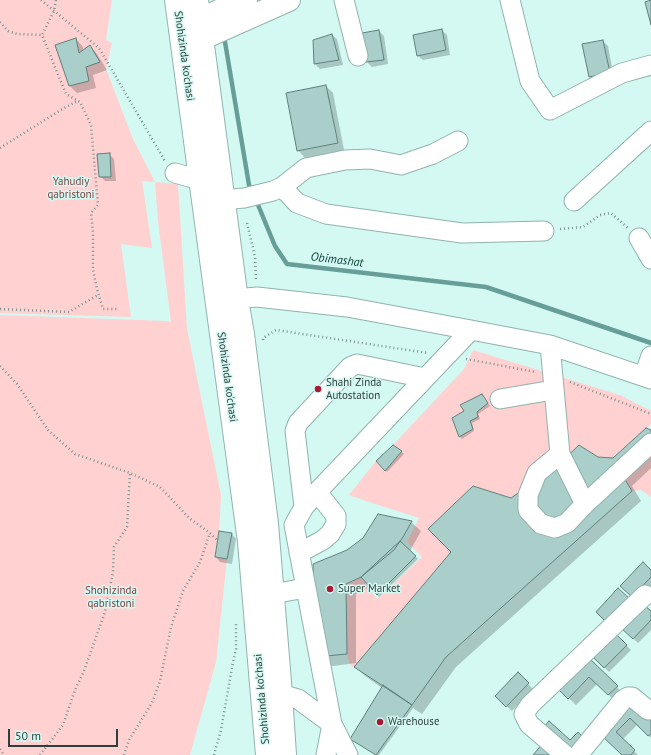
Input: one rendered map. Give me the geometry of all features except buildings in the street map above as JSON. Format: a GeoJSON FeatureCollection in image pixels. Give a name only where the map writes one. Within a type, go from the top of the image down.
{"type":"FeatureCollection","features":[{"type":"Feature","properties":{"kind":"main road","name":"Shohizinda ko'chasi"},"geometry":{"type":"LineString","coordinates":[[176,0],[192,26],[234,199],[226,300],[243,334],[267,524],[281,694],[284,755]]}},
{"type":"Feature","properties":{"kind":"main road"},"geometry":{"type":"LineString","coordinates":[[192,26],[225,8],[246,0]]}},
{"type":"Feature","properties":{"kind":"main road"},"geometry":{"type":"LineString","coordinates":[[192,26],[289,0]]}},
{"type":"Feature","properties":{"kind":"main road","name":"Shohizinda ko'chasi"},"geometry":{"type":"LineString","coordinates":[[192,26],[200,180],[226,300],[249,542],[266,755]]}},
{"type":"Feature","properties":{"kind":"street"},"geometry":{"type":"LineString","coordinates":[[344,0],[358,56]]}},
{"type":"Feature","properties":{"kind":"street"},"geometry":{"type":"LineString","coordinates":[[510,0],[530,81],[550,110],[622,73],[651,65]]}},
{"type":"Feature","properties":{"kind":"street"},"geometry":{"type":"LineString","coordinates":[[574,201],[651,131]]}},
{"type":"Feature","properties":{"kind":"street"},"geometry":{"type":"LineString","coordinates":[[234,199],[277,189],[306,168],[345,160],[370,159],[401,165],[433,154],[458,141]]}},
{"type":"Feature","properties":{"kind":"street"},"geometry":{"type":"LineString","coordinates":[[175,173],[200,180]]}},
{"type":"Feature","properties":{"kind":"street"},"geometry":{"type":"LineString","coordinates":[[277,189],[297,203],[326,214],[462,233],[544,231]]}},
{"type":"Feature","properties":{"kind":"street"},"geometry":{"type":"LineString","coordinates":[[639,238],[651,259]]}},
{"type":"Feature","properties":{"kind":"street"},"geometry":{"type":"LineString","coordinates":[[226,300],[257,297],[347,307],[550,345],[647,378],[651,356]]}},
{"type":"Feature","properties":{"kind":"street"},"geometry":{"type":"LineString","coordinates":[[348,755],[332,724],[294,525],[304,507],[317,492],[471,330]]}},
{"type":"Feature","properties":{"kind":"street"},"geometry":{"type":"LineString","coordinates":[[550,345],[560,454],[585,504]]}},
{"type":"Feature","properties":{"kind":"street"},"geometry":{"type":"LineString","coordinates":[[304,507],[295,431],[298,423],[350,367],[357,364],[425,378]]}},
{"type":"Feature","properties":{"kind":"street"},"geometry":{"type":"LineString","coordinates":[[500,399],[553,390]]}},
{"type":"Feature","properties":{"kind":"street"},"geometry":{"type":"LineString","coordinates":[[560,454],[537,473],[528,495],[528,510],[541,524],[554,528],[568,523],[585,504],[651,443]]}},
{"type":"Feature","properties":{"kind":"street"},"geometry":{"type":"LineString","coordinates":[[299,553],[323,540],[330,534],[336,524],[336,516],[317,492]]}},
{"type":"Feature","properties":{"kind":"street"},"geometry":{"type":"LineString","coordinates":[[267,524],[294,525]]}},
{"type":"Feature","properties":{"kind":"street"},"geometry":{"type":"LineString","coordinates":[[272,594],[306,588]]}},
{"type":"Feature","properties":{"kind":"street"},"geometry":{"type":"LineString","coordinates":[[565,755],[529,724],[524,714],[530,705],[645,595]]}},
{"type":"Feature","properties":{"kind":"street"},"geometry":{"type":"LineString","coordinates":[[281,694],[298,699],[332,724]]}},
{"type":"Feature","properties":{"kind":"street"},"geometry":{"type":"LineString","coordinates":[[578,755],[623,700],[628,697],[632,697],[648,710]]}},
{"type":"Feature","properties":{"kind":"street"},"geometry":{"type":"LineString","coordinates":[[326,755],[332,724]]}},
{"type":"Feature","properties":{"kind":"path"},"geometry":{"type":"LineString","coordinates":[[41,0],[100,48],[171,172],[175,173]]}},
{"type":"Feature","properties":{"kind":"path"},"geometry":{"type":"LineString","coordinates":[[56,0],[54,11],[42,36],[66,94],[80,102],[91,125],[98,205],[91,213],[93,232],[93,270],[98,295],[103,308],[119,309]]}},
{"type":"Feature","properties":{"kind":"path"},"geometry":{"type":"LineString","coordinates":[[0,22],[8,31],[17,34],[42,36]]}},
{"type":"Feature","properties":{"kind":"path"},"geometry":{"type":"LineString","coordinates":[[0,148],[64,108],[78,101]]}},
{"type":"Feature","properties":{"kind":"path"},"geometry":{"type":"LineString","coordinates":[[544,231],[583,227],[600,215],[611,213],[619,218],[639,238]]}},
{"type":"Feature","properties":{"kind":"path"},"geometry":{"type":"LineString","coordinates":[[0,309],[70,312],[98,295]]}},
{"type":"Feature","properties":{"kind":"path"},"geometry":{"type":"LineString","coordinates":[[0,366],[17,384],[48,430],[75,454],[130,473],[160,487],[189,518],[210,533],[218,541]]}},
{"type":"Feature","properties":{"kind":"path"},"geometry":{"type":"LineString","coordinates":[[40,755],[63,725],[74,690],[84,671],[105,612],[113,572],[114,547],[127,528],[130,473]]}},
{"type":"Feature","properties":{"kind":"path"},"geometry":{"type":"LineString","coordinates":[[124,755],[129,740],[152,703],[160,681],[171,626],[183,591],[200,562],[210,533]]}},
{"type":"Feature","properties":{"kind":"path"},"geometry":{"type":"LineString","coordinates":[[214,755],[221,730],[233,662]]}},
{"type":"Feature","properties":{"kind":"path"},"geometry":{"type":"LineString","coordinates":[[0,749],[4,755]]}},
{"type":"Feature","properties":{"kind":"green space","name":"Yahudiy qabristoni"},"geometry":{"type":"Polygon","coordinates":[[[0,0],[112,0],[106,40],[112,43],[106,69],[133,139],[155,182],[142,181],[152,248],[121,244],[131,317],[0,313],[0,0]]]}},
{"type":"Feature","properties":{"kind":"green space","name":"Shohizinda qabristoni"},"geometry":{"type":"Polygon","coordinates":[[[155,182],[178,184],[187,329],[221,495],[219,531],[215,557],[227,559],[216,662],[190,755],[0,755],[0,315],[171,322],[158,221],[155,182]]]}},
{"type":"Feature","properties":{"kind":"green space"},"geometry":{"type":"Polygon","coordinates":[[[473,350],[620,395],[651,411],[651,424],[613,458],[598,457],[579,445],[557,466],[511,498],[473,486],[428,529],[451,552],[354,668],[350,665],[347,654],[346,584],[361,577],[377,599],[422,557],[407,542],[419,518],[349,495],[376,461],[385,471],[402,451],[393,445],[464,369],[473,350]]]}},
{"type":"Feature","properties":{"kind":"green space"},"geometry":{"type":"Polygon","coordinates":[[[651,449],[651,497],[641,490],[632,491],[623,476],[651,449]]]}},
{"type":"Feature","properties":{"kind":"waterway","name":"Obimashat"},"geometry":{"type":"LineString","coordinates":[[224,36],[249,185],[252,192]]}},
{"type":"Feature","properties":{"kind":"waterway","name":"Obimashat"},"geometry":{"type":"LineString","coordinates":[[256,200],[275,246],[287,264],[486,287],[651,343]]}},
{"type":"Feature","properties":{"kind":"place","name":"Shahi Zinda Autostation"},"geometry":{"type":"Point","coordinates":[318,389]}},
{"type":"Feature","properties":{"kind":"place","name":"Super Market"},"geometry":{"type":"Point","coordinates":[330,589]}},
{"type":"Feature","properties":{"kind":"place","name":"Warehouse"},"geometry":{"type":"Point","coordinates":[380,722]}}]}
